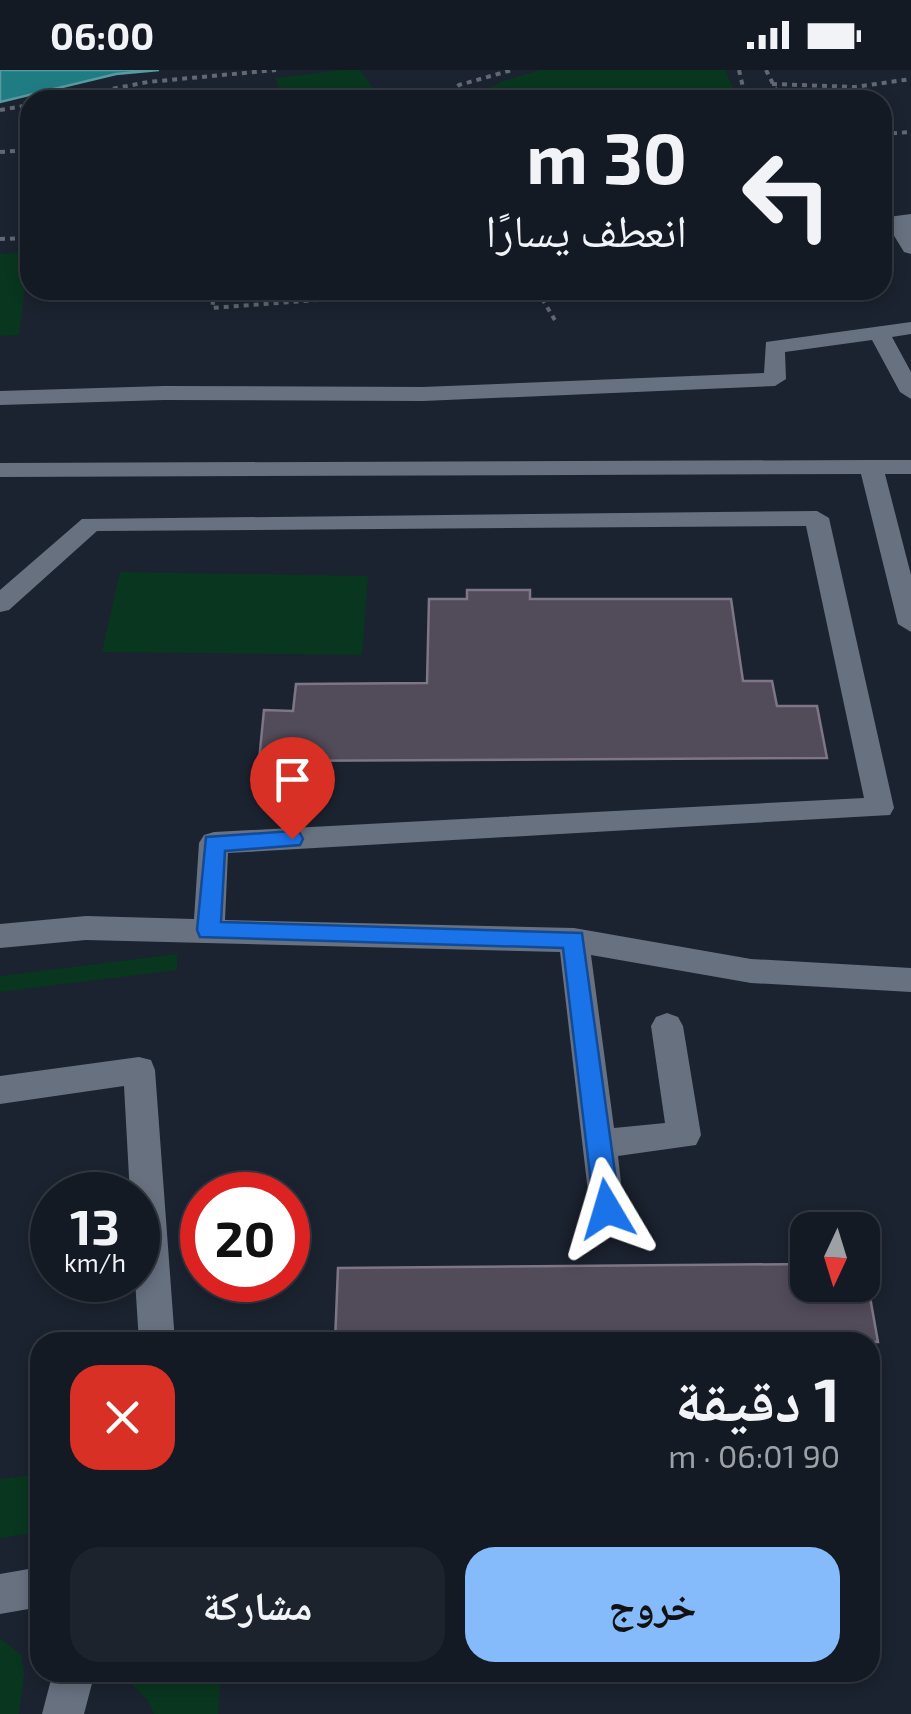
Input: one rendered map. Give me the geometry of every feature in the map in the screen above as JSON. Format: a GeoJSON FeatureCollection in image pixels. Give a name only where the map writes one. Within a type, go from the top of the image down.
{"type":"FeatureCollection","features":[{"type":"Feature","properties":{"kind":"street"},"geometry":{"type":"LineString","coordinates":[[911,220],[896,221],[911,248]]}},
{"type":"Feature","properties":{"kind":"street"},"geometry":{"type":"LineString","coordinates":[[0,398],[164,393],[423,394],[775,379],[774,347],[911,328]]}},
{"type":"Feature","properties":{"kind":"street"},"geometry":{"type":"LineString","coordinates":[[880,333],[911,392]]}},
{"type":"Feature","properties":{"kind":"street"},"geometry":{"type":"LineString","coordinates":[[870,467],[911,624]]}},
{"type":"Feature","properties":{"kind":"street"},"geometry":{"type":"LineString","coordinates":[[0,470],[911,467]]}},
{"type":"Feature","properties":{"kind":"street"},"geometry":{"type":"LineString","coordinates":[[0,604],[91,524],[817,518],[880,808],[214,843],[208,930]]}},
{"type":"Feature","properties":{"kind":"street"},"geometry":{"type":"LineString","coordinates":[[0,936],[86,928],[574,940],[750,971],[911,980]]}},
{"type":"Feature","properties":{"kind":"street"},"geometry":{"type":"LineString","coordinates":[[574,940],[607,1209]]}},
{"type":"Feature","properties":{"kind":"street"},"geometry":{"type":"LineString","coordinates":[[600,1144],[684,1135],[667,1026]]}},
{"type":"Feature","properties":{"kind":"street"},"geometry":{"type":"LineString","coordinates":[[0,1090],[140,1070],[157,1332]]}},
{"type":"Feature","properties":{"kind":"street"},"geometry":{"type":"LineString","coordinates":[[0,1594],[30,1589]]}},
{"type":"Feature","properties":{"kind":"street"},"geometry":{"type":"LineString","coordinates":[[63,1714],[71,1682]]}},
{"type":"Feature","properties":{"kind":"path"},"geometry":{"type":"LineString","coordinates":[[106,90],[148,82],[276,70]]}},
{"type":"Feature","properties":{"kind":"path"},"geometry":{"type":"LineString","coordinates":[[454,90],[512,70]]}},
{"type":"Feature","properties":{"kind":"path"},"geometry":{"type":"LineString","coordinates":[[766,70],[775,90]]}},
{"type":"Feature","properties":{"kind":"path"},"geometry":{"type":"LineString","coordinates":[[772,84],[856,87],[911,79]]}},
{"type":"Feature","properties":{"kind":"path"},"geometry":{"type":"LineString","coordinates":[[214,300],[212,308],[318,300]]}},
{"type":"Feature","properties":{"kind":"path"},"geometry":{"type":"LineString","coordinates":[[543,300],[556,322]]}},
{"type":"Feature","properties":{"kind":"shaded area"},"geometry":{"type":"Polygon","coordinates":[[[0,70],[159,70],[116,74],[50,90],[20,90],[20,97],[0,102],[0,70]]]}},
{"type":"Feature","properties":{"kind":"shaded area"},"geometry":{"type":"Polygon","coordinates":[[[360,70],[373,88],[279,90],[275,78],[360,70]]]}},
{"type":"Feature","properties":{"kind":"shaded area"},"geometry":{"type":"Polygon","coordinates":[[[540,70],[725,70],[734,90],[488,90],[500,82],[540,70]]]}},
{"type":"Feature","properties":{"kind":"shaded area"},"geometry":{"type":"Polygon","coordinates":[[[20,253],[20,300],[23,300],[19,335],[0,336],[0,254],[20,253]]]}},
{"type":"Feature","properties":{"kind":"shaded area"},"geometry":{"type":"Polygon","coordinates":[[[120,572],[368,576],[362,655],[102,652],[120,572]]]}},
{"type":"Feature","properties":{"kind":"shaded area"},"geometry":{"type":"Polygon","coordinates":[[[177,954],[177,970],[0,992],[0,976],[177,954]]]}},
{"type":"Feature","properties":{"kind":"shaded area"},"geometry":{"type":"Polygon","coordinates":[[[30,1475],[30,1534],[0,1538],[0,1479],[30,1475]]]}},
{"type":"Feature","properties":{"kind":"shaded area"},"geometry":{"type":"Polygon","coordinates":[[[0,1638],[21,1655],[24,1674],[19,1714],[0,1714],[0,1638]]]}},
{"type":"Feature","properties":{"kind":"shaded area"},"geometry":{"type":"Polygon","coordinates":[[[129,1682],[220,1682],[218,1714],[154,1714],[147,1699],[129,1682]]]}},
{"type":"Feature","properties":{"kind":"building"},"geometry":{"type":"Polygon","coordinates":[[[467,590],[530,590],[530,599],[731,599],[743,681],[772,681],[777,706],[817,706],[827,758],[259,761],[264,710],[293,711],[296,684],[427,683],[429,599],[467,599],[467,590]]]}},
{"type":"Feature","properties":{"kind":"building"},"geometry":{"type":"Polygon","coordinates":[[[790,1264],[790,1302],[871,1302],[876,1332],[335,1332],[338,1268],[790,1264]]]}},
{"type":"Feature","properties":{"kind":"route"},"geometry":{"type":"LineString","coordinates":[[292,839],[214,843],[208,930],[574,940],[607,1209]]}}]}
